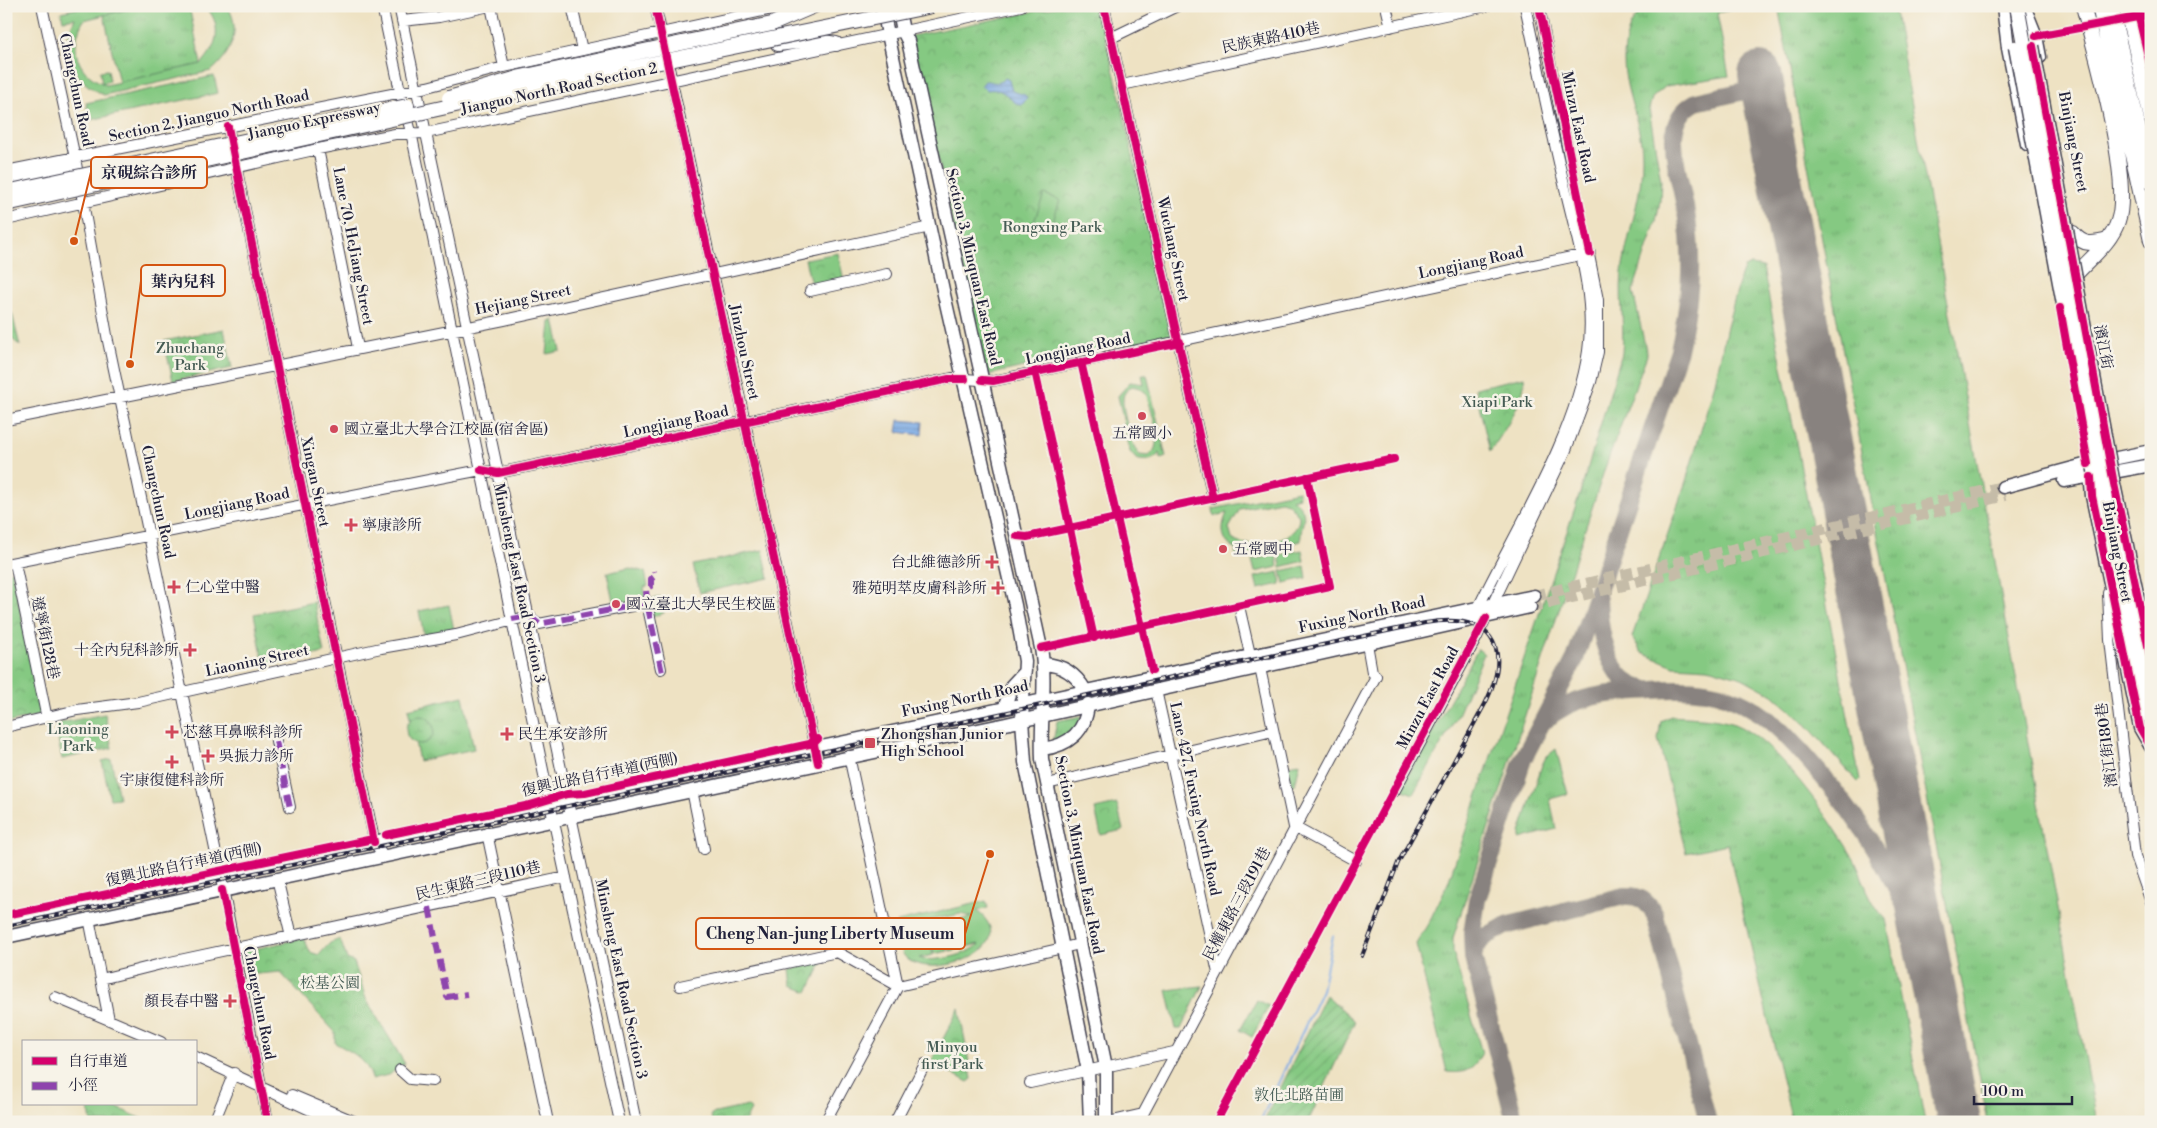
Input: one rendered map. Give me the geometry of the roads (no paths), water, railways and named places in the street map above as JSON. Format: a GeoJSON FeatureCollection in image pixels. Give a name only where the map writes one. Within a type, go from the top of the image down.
{"type":"FeatureCollection","features":[{"type":"Feature","properties":{"kind":"highway"},"geometry":{"type":"LineString","coordinates":[[450,102],[521,77],[772,24],[814,6]]}},
{"type":"Feature","properties":{"kind":"highway","name":"Jianguo Expressway"},"geometry":{"type":"LineString","coordinates":[[6,192],[252,138],[450,102],[932,6]]}},
{"type":"Feature","properties":{"kind":"highway"},"geometry":{"type":"LineString","coordinates":[[2078,272],[2108,240],[2118,223],[2122,193],[2116,147],[2083,6]]}},
{"type":"Feature","properties":{"kind":"highway"},"geometry":{"type":"LineString","coordinates":[[2099,6],[2151,241]]}},
{"type":"Feature","properties":{"kind":"highway"},"geometry":{"type":"LineString","coordinates":[[2111,6],[2151,182]]}},
{"type":"Feature","properties":{"kind":"highway"},"geometry":{"type":"LineString","coordinates":[[2126,6],[2151,118]]}},
{"type":"Feature","properties":{"kind":"highway","name":"Jianguo Expressway"},"geometry":{"type":"LineString","coordinates":[[6,204],[519,86],[891,8]]}},
{"type":"Feature","properties":{"kind":"highway"},"geometry":{"type":"LineString","coordinates":[[2023,8],[2096,437],[2151,698]]}},
{"type":"Feature","properties":{"kind":"highway"},"geometry":{"type":"LineString","coordinates":[[450,102],[522,96],[775,45],[811,40],[836,44]]}},
{"type":"Feature","properties":{"kind":"highway"},"geometry":{"type":"LineString","coordinates":[[6,182],[60,170],[75,158]]}},
{"type":"Feature","properties":{"kind":"highway"},"geometry":{"type":"LineString","coordinates":[[6,210],[84,192],[117,180]]}},
{"type":"Feature","properties":{"kind":"highway"},"geometry":{"type":"LineString","coordinates":[[2073,232],[2079,241],[2088,244],[2108,240]]}},
{"type":"Feature","properties":{"kind":"main road","name":"Binjiang Street"},"geometry":{"type":"LineString","coordinates":[[2004,6],[2015,47],[2096,481],[2151,746]]}},
{"type":"Feature","properties":{"kind":"main road","name":"Binjiang Street"},"geometry":{"type":"LineString","coordinates":[[2004,6],[2008,48],[2056,289],[2091,477],[2091,493],[2140,728],[2151,746]]}},
{"type":"Feature","properties":{"kind":"main road","name":"Section 3, Minquan East Road"},"geometry":{"type":"LineString","coordinates":[[891,8],[903,31],[912,59],[1002,464],[1044,664],[1041,715],[1042,749],[1047,784],[1080,944],[1096,1069],[1090,1122]]}},
{"type":"Feature","properties":{"kind":"main road","name":"Section 3, Minquan East Road"},"geometry":{"type":"LineString","coordinates":[[891,8],[888,34],[957,353],[965,379],[1015,605],[1025,671],[1022,703],[1025,762],[1064,948],[1096,1069],[1107,1122]]}},
{"type":"Feature","properties":{"kind":"main road","name":"Binjiang Street"},"geometry":{"type":"LineString","coordinates":[[2023,8],[2036,36],[2073,232],[2092,360],[2151,639]]}},
{"type":"Feature","properties":{"kind":"main road","name":"濱江街"},"geometry":{"type":"LineString","coordinates":[[2023,8],[2033,46],[2113,479],[2151,660]]}},
{"type":"Feature","properties":{"kind":"main road"},"geometry":{"type":"LineString","coordinates":[[2056,289],[2078,272]]}},
{"type":"Feature","properties":{"kind":"main road"},"geometry":{"type":"LineString","coordinates":[[2151,451],[2088,464],[2004,491],[2151,465]]}},
{"type":"Feature","properties":{"kind":"main road","name":"Fuxing North Road"},"geometry":{"type":"LineString","coordinates":[[6,920],[220,876],[1005,706],[1251,655],[1481,615],[1492,605],[1532,602],[1481,615],[1367,644],[1260,668],[6,936]]}},
{"type":"Feature","properties":{"kind":"main road"},"geometry":{"type":"LineString","coordinates":[[1044,664],[1067,670],[1078,678],[1085,690]]}},
{"type":"Feature","properties":{"kind":"main road"},"geometry":{"type":"LineString","coordinates":[[1005,706],[1012,685],[1025,671]]}},
{"type":"Feature","properties":{"kind":"main road"},"geometry":{"type":"LineString","coordinates":[[1042,749],[1056,747],[1073,738],[1084,723],[1088,704]]}},
{"type":"Feature","properties":{"kind":"street","name":"Changchun Road"},"geometry":{"type":"LineString","coordinates":[[42,6],[75,158],[82,203],[220,876],[268,1122]]}},
{"type":"Feature","properties":{"kind":"street","name":"Minsheng East Road Section 3"},"geometry":{"type":"LineString","coordinates":[[382,6],[400,92],[411,132],[550,804],[619,1122]]}},
{"type":"Feature","properties":{"kind":"street","name":"Minsheng East Road Section 3"},"geometry":{"type":"LineString","coordinates":[[399,6],[636,1122]]}},
{"type":"Feature","properties":{"kind":"street"},"geometry":{"type":"LineString","coordinates":[[437,6],[439,17]]}},
{"type":"Feature","properties":{"kind":"street"},"geometry":{"type":"LineString","coordinates":[[402,22],[439,17],[490,6],[504,67]]}},
{"type":"Feature","properties":{"kind":"street"},"geometry":{"type":"LineString","coordinates":[[572,6],[582,50]]}},
{"type":"Feature","properties":{"kind":"street","name":"Jinzhou Street"},"geometry":{"type":"LineString","coordinates":[[655,6],[818,762]]}},
{"type":"Feature","properties":{"kind":"street","name":"Jianguo North Road Section 2"},"geometry":{"type":"LineString","coordinates":[[417,88],[662,33],[740,11],[786,6]]}},
{"type":"Feature","properties":{"kind":"street","name":"Jianguo North Road Section 2"},"geometry":{"type":"LineString","coordinates":[[411,132],[426,133],[1020,6]]}},
{"type":"Feature","properties":{"kind":"street","name":"Wuchang Street"},"geometry":{"type":"LineString","coordinates":[[1104,6],[1180,342],[1213,498]]}},
{"type":"Feature","properties":{"kind":"street"},"geometry":{"type":"LineString","coordinates":[[1111,38],[1177,6]]}},
{"type":"Feature","properties":{"kind":"street"},"geometry":{"type":"LineString","coordinates":[[1386,6],[1391,27]]}},
{"type":"Feature","properties":{"kind":"street","name":"民族東路410巷"},"geometry":{"type":"LineString","coordinates":[[1122,86],[1486,6]]}},
{"type":"Feature","properties":{"kind":"street","name":"Minzu East Road"},"geometry":{"type":"LineString","coordinates":[[1492,605],[1566,450],[1591,382],[1598,352],[1600,319],[1525,6]]}},
{"type":"Feature","properties":{"kind":"street","name":"Minzu East Road"},"geometry":{"type":"LineString","coordinates":[[1394,792],[1481,615],[1553,458],[1578,394],[1588,351],[1590,330],[1585,254],[1539,6]]}},
{"type":"Feature","properties":{"kind":"street","name":"Section 2, Jianguo North Road"},"geometry":{"type":"LineString","coordinates":[[6,171],[228,128],[417,88]]}},
{"type":"Feature","properties":{"kind":"street","name":"Xingan Street"},"geometry":{"type":"LineString","coordinates":[[228,128],[374,842],[383,855]]}},
{"type":"Feature","properties":{"kind":"street"},"geometry":{"type":"LineString","coordinates":[[6,220],[318,149],[411,132]]}},
{"type":"Feature","properties":{"kind":"street","name":"Lane 70, HeJiang Street"},"geometry":{"type":"LineString","coordinates":[[318,149],[358,348]]}},
{"type":"Feature","properties":{"kind":"street","name":"Hejiang Street"},"geometry":{"type":"LineString","coordinates":[[6,420],[467,327],[930,227]]}},
{"type":"Feature","properties":{"kind":"street","name":"Longjiang Road"},"geometry":{"type":"LineString","coordinates":[[11,563],[481,470],[498,473],[949,379],[993,381],[1585,254]]}},
{"type":"Feature","properties":{"kind":"street"},"geometry":{"type":"LineString","coordinates":[[810,291],[887,274]]}},
{"type":"Feature","properties":{"kind":"street","name":"遼寧街128巷"},"geometry":{"type":"LineString","coordinates":[[11,563],[47,719]]}},
{"type":"Feature","properties":{"kind":"street","name":"濱江街180巷"},"geometry":{"type":"LineString","coordinates":[[2109,582],[2110,640],[2135,856],[2151,902]]}},
{"type":"Feature","properties":{"kind":"street"},"geometry":{"type":"LineString","coordinates":[[529,616],[539,624],[647,602],[661,669]]}},
{"type":"Feature","properties":{"kind":"street"},"geometry":{"type":"LineString","coordinates":[[1239,606],[1251,655],[1260,668],[1294,827],[1356,861]]}},
{"type":"Feature","properties":{"kind":"street","name":"Liaoning Street"},"geometry":{"type":"LineString","coordinates":[[6,728],[77,710],[106,708],[337,660],[381,648],[456,635],[529,616]]}},
{"type":"Feature","properties":{"kind":"street","name":"民權東路三段191巷"},"geometry":{"type":"LineString","coordinates":[[1107,1122],[1143,1114],[1376,676],[1372,672],[1367,644]]}},
{"type":"Feature","properties":{"kind":"street","name":"Lane 427, Fuxing North Road"},"geometry":{"type":"LineString","coordinates":[[1156,690],[1218,973]]}},
{"type":"Feature","properties":{"kind":"street"},"geometry":{"type":"LineString","coordinates":[[1047,784],[1273,731]]}},
{"type":"Feature","properties":{"kind":"street"},"geometry":{"type":"LineString","coordinates":[[276,741],[290,807]]}},
{"type":"Feature","properties":{"kind":"street"},"geometry":{"type":"LineString","coordinates":[[826,1122],[898,986],[849,756]]}},
{"type":"Feature","properties":{"kind":"street"},"geometry":{"type":"LineString","coordinates":[[692,790],[704,848]]}},
{"type":"Feature","properties":{"kind":"street"},"geometry":{"type":"LineString","coordinates":[[487,833],[548,1122]]}},
{"type":"Feature","properties":{"kind":"street","name":"民生東路三段110巷"},"geometry":{"type":"LineString","coordinates":[[101,979],[234,948],[566,877]]}},
{"type":"Feature","properties":{"kind":"street"},"geometry":{"type":"LineString","coordinates":[[277,878],[291,937]]}},
{"type":"Feature","properties":{"kind":"street"},"geometry":{"type":"LineString","coordinates":[[89,918],[109,1020]]}},
{"type":"Feature","properties":{"kind":"street"},"geometry":{"type":"LineString","coordinates":[[680,986],[837,952],[898,986],[1080,944]]}},
{"type":"Feature","properties":{"kind":"street"},"geometry":{"type":"LineString","coordinates":[[55,996],[156,1040]]}},
{"type":"Feature","properties":{"kind":"street"},"geometry":{"type":"LineString","coordinates":[[1030,1083],[1176,1049]]}},
{"type":"Feature","properties":{"kind":"street"},"geometry":{"type":"LineString","coordinates":[[198,1058],[336,1122]]}},
{"type":"Feature","properties":{"kind":"street"},"geometry":{"type":"LineString","coordinates":[[895,1122],[925,1064]]}},
{"type":"Feature","properties":{"kind":"street"},"geometry":{"type":"LineString","coordinates":[[400,1070],[410,1079],[434,1081]]}},
{"type":"Feature","properties":{"kind":"street"},"geometry":{"type":"LineString","coordinates":[[214,1122],[234,1073]]}},
{"type":"Feature","properties":{"kind":"street"},"geometry":{"type":"LineString","coordinates":[[261,1086],[279,1089],[356,1122]]}},
{"type":"Feature","properties":{"kind":"water"},"geometry":{"type":"Polygon","coordinates":[[[1005,78],[1009,80],[1012,91],[1025,95],[1027,98],[1022,105],[1017,104],[1000,91],[987,90],[981,86],[985,81],[997,82],[1005,78]]]}},
{"type":"Feature","properties":{"kind":"water"},"geometry":{"type":"Polygon","coordinates":[[[899,420],[923,422],[922,435],[897,432],[899,420]]]}},
{"type":"Feature","properties":{"kind":"waterway"},"geometry":{"type":"LineString","coordinates":[[1260,1122],[1322,990],[1333,936]]}},
{"type":"Feature","properties":{"kind":"tunnel"},"geometry":{"type":"LineString","coordinates":[[1534,596],[2003,487]]}},
{"type":"Feature","properties":{"kind":"tunnel"},"geometry":{"type":"LineString","coordinates":[[1530,607],[2005,495]]}},
{"type":"Feature","properties":{"kind":"tunnel"},"geometry":{"type":"LineString","coordinates":[[2150,699],[2149,709],[2151,718]]}},
{"type":"Feature","properties":{"kind":"railway"},"geometry":{"type":"LineString","coordinates":[[6,926],[1425,623],[1447,621],[1466,623],[1480,628],[1490,637],[1496,650],[1497,665],[1493,683],[1485,704],[1398,863],[1362,956]]}},
{"type":"Feature","properties":{"kind":"place","name":"京硯綜合診所"},"geometry":{"type":"Point","coordinates":[74,241]}},
{"type":"Feature","properties":{"kind":"place","name":"葉內兒科"},"geometry":{"type":"Point","coordinates":[130,364]}},
{"type":"Feature","properties":{"kind":"place","name":"五常國小"},"geometry":{"type":"Point","coordinates":[1142,416]}},
{"type":"Feature","properties":{"kind":"place","name":"國立臺北大學合江校區(宿舍區)"},"geometry":{"type":"Point","coordinates":[334,429]}},
{"type":"Feature","properties":{"kind":"place","name":"寧康診所"},"geometry":{"type":"Point","coordinates":[351,525]}},
{"type":"Feature","properties":{"kind":"place","name":"五常國中"},"geometry":{"type":"Point","coordinates":[1223,549]}},
{"type":"Feature","properties":{"kind":"place","name":"台北維德診所"},"geometry":{"type":"Point","coordinates":[992,562]}},
{"type":"Feature","properties":{"kind":"place","name":"仁心堂中醫"},"geometry":{"type":"Point","coordinates":[174,587]}},
{"type":"Feature","properties":{"kind":"place","name":"雅苑明萃皮膚科診所"},"geometry":{"type":"Point","coordinates":[998,588]}},
{"type":"Feature","properties":{"kind":"place","name":"國立臺北大學民生校區"},"geometry":{"type":"Point","coordinates":[616,604]}},
{"type":"Feature","properties":{"kind":"place","name":"十全內兒科診所"},"geometry":{"type":"Point","coordinates":[190,650]}},
{"type":"Feature","properties":{"kind":"place","name":"芯慈耳鼻喉科診所"},"geometry":{"type":"Point","coordinates":[172,732]}},
{"type":"Feature","properties":{"kind":"place","name":"民生承安診所"},"geometry":{"type":"Point","coordinates":[507,734]}},
{"type":"Feature","properties":{"kind":"place","name":"Zhongshan Junior High School"},"geometry":{"type":"Point","coordinates":[870,743]}},
{"type":"Feature","properties":{"kind":"place","name":"吳振力診所"},"geometry":{"type":"Point","coordinates":[208,756]}},
{"type":"Feature","properties":{"kind":"place","name":"宇康復健科診所"},"geometry":{"type":"Point","coordinates":[172,762]}},
{"type":"Feature","properties":{"kind":"place","name":"Cheng Nan-jung Liberty Museum"},"geometry":{"type":"Point","coordinates":[990,854]}},
{"type":"Feature","properties":{"kind":"place","name":"顏長春中醫"},"geometry":{"type":"Point","coordinates":[230,1001]}},
{"type":"Feature","properties":{"kind":"park label","name":"Rongxing Park"},"geometry":{"type":"Point","coordinates":[1052,227]}},
{"type":"Feature","properties":{"kind":"park label","name":"Zhuchang Park"},"geometry":{"type":"Point","coordinates":[190,356]}},
{"type":"Feature","properties":{"kind":"park label","name":"Xiapi Park"},"geometry":{"type":"Point","coordinates":[1497,402]}},
{"type":"Feature","properties":{"kind":"park label","name":"Liaoning Park"},"geometry":{"type":"Point","coordinates":[78,738]}},
{"type":"Feature","properties":{"kind":"park label","name":"松基公園"},"geometry":{"type":"Point","coordinates":[330,983]}},
{"type":"Feature","properties":{"kind":"park label","name":"Minyou first Park"},"geometry":{"type":"Point","coordinates":[952,1056]}},
{"type":"Feature","properties":{"kind":"park label","name":"敦化北路苗圃"},"geometry":{"type":"Point","coordinates":[1299,1095]}}]}
